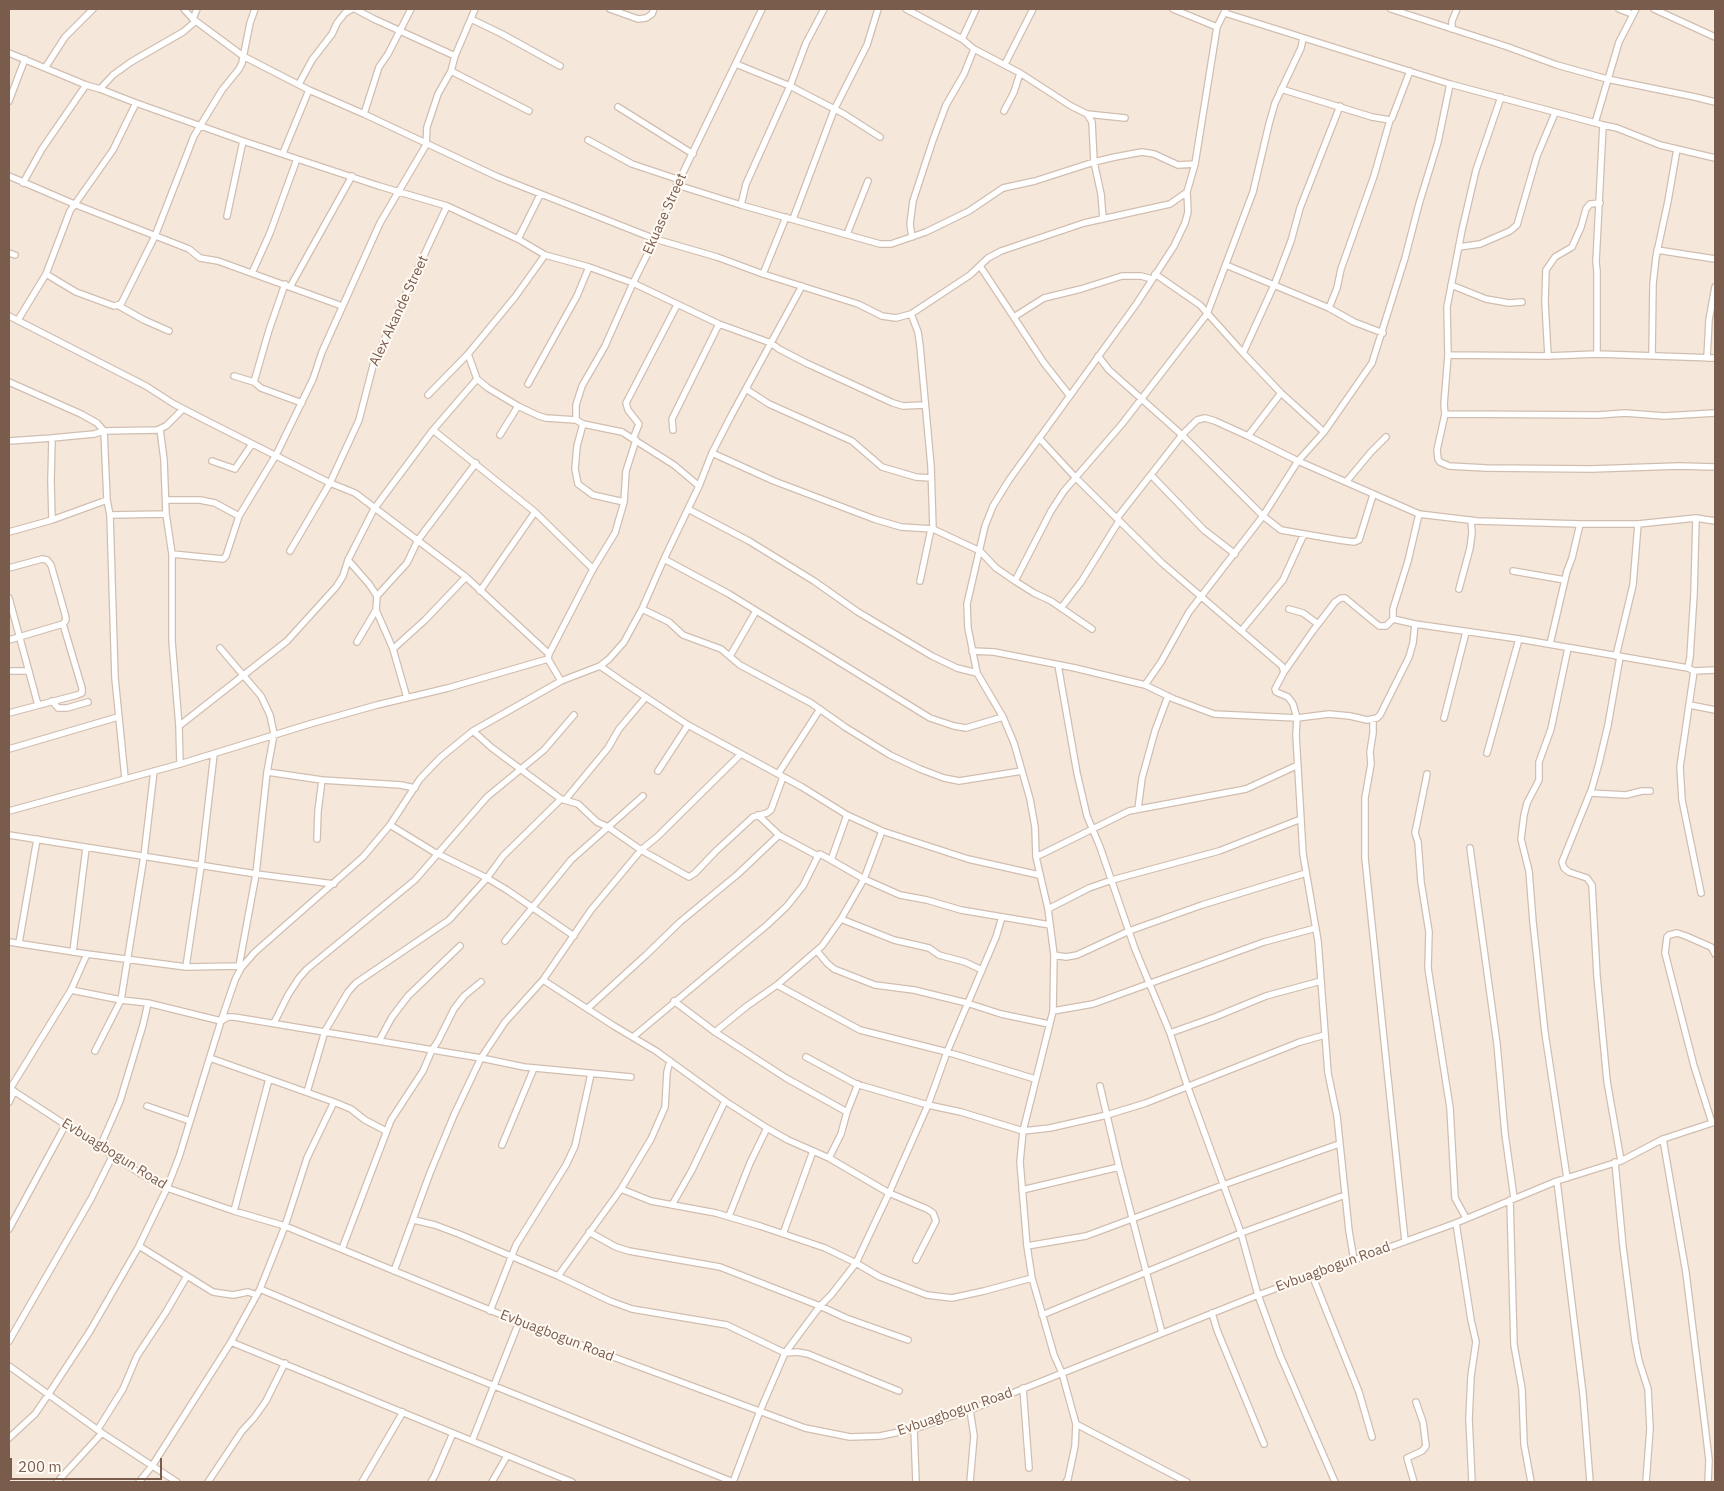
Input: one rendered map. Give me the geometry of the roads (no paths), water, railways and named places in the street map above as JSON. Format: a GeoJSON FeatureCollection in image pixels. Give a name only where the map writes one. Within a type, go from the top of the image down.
{"type":"FeatureCollection","features":[{"type":"Feature","properties":{"kind":"street"},"geometry":{"type":"LineString","coordinates":[[45,68],[65,37],[93,9]]}},
{"type":"Feature","properties":{"kind":"street"},"geometry":{"type":"LineString","coordinates":[[184,9],[194,20],[243,56],[310,90],[498,178],[656,238],[858,304],[882,316],[896,318],[911,314],[970,275],[988,258],[1001,251],[1084,223],[1170,204],[1187,192]]}},
{"type":"Feature","properties":{"kind":"street"},"geometry":{"type":"LineString","coordinates":[[100,89],[119,71],[184,32],[194,20],[197,9]]}},
{"type":"Feature","properties":{"kind":"street"},"geometry":{"type":"LineString","coordinates":[[119,306],[155,236],[199,125],[222,90],[239,69],[255,9]]}},
{"type":"Feature","properties":{"kind":"street"},"geometry":{"type":"LineString","coordinates":[[299,84],[312,60],[332,34],[337,23],[345,13],[354,9],[455,56]]}},
{"type":"Feature","properties":{"kind":"street"},"geometry":{"type":"LineString","coordinates":[[364,114],[379,68],[411,9]]}},
{"type":"Feature","properties":{"kind":"street"},"geometry":{"type":"LineString","coordinates":[[172,554],[223,559],[239,516],[276,455],[302,403],[322,352],[380,223],[426,144],[427,127],[438,94],[450,71],[474,9]]}},
{"type":"Feature","properties":{"kind":"street"},"geometry":{"type":"LineString","coordinates":[[610,9],[638,19],[646,18],[652,14],[654,9]]}},
{"type":"Feature","properties":{"kind":"street","name":"Ekuase Street"},"geometry":{"type":"LineString","coordinates":[[576,420],[576,405],[582,386],[605,346],[633,283],[656,238],[678,182],[762,9]]}},
{"type":"Feature","properties":{"kind":"street"},"geometry":{"type":"LineString","coordinates":[[741,205],[746,184],[790,86],[806,43],[824,9]]}},
{"type":"Feature","properties":{"kind":"street"},"geometry":{"type":"LineString","coordinates":[[793,219],[834,110],[867,45],[878,9]]}},
{"type":"Feature","properties":{"kind":"street"},"geometry":{"type":"LineString","coordinates":[[906,9],[962,40],[974,49],[1005,64],[1087,114],[1125,118]]}},
{"type":"Feature","properties":{"kind":"street"},"geometry":{"type":"LineString","coordinates":[[962,40],[976,9]]}},
{"type":"Feature","properties":{"kind":"street"},"geometry":{"type":"LineString","coordinates":[[1005,64],[1033,9]]}},
{"type":"Feature","properties":{"kind":"street"},"geometry":{"type":"LineString","coordinates":[[1173,9],[1217,27]]}},
{"type":"Feature","properties":{"kind":"street"},"geometry":{"type":"LineString","coordinates":[[1391,9],[1402,10],[1557,65],[1607,79],[1715,102]]}},
{"type":"Feature","properties":{"kind":"street"},"geometry":{"type":"LineString","coordinates":[[1452,29],[1452,21],[1457,9]]}},
{"type":"Feature","properties":{"kind":"street"},"geometry":{"type":"LineString","coordinates":[[1595,123],[1619,42],[1634,11],[1619,9]]}},
{"type":"Feature","properties":{"kind":"street"},"geometry":{"type":"LineString","coordinates":[[1654,9],[1715,37]]}},
{"type":"Feature","properties":{"kind":"street"},"geometry":{"type":"LineString","coordinates":[[1068,1481],[1075,1446],[1076,1424],[1032,1278],[1027,1246],[1020,1162],[1023,1130],[1053,1012],[1054,955],[1048,909],[1036,857],[1030,799],[1014,743],[1003,717],[977,672],[972,651],[967,604],[985,526],[993,506],[1039,438],[1137,302],[1174,246],[1185,223],[1188,212],[1187,192],[1195,164],[1217,27],[1225,11],[1303,38],[1450,84],[1603,126],[1617,128],[1660,145],[1715,158]]}},
{"type":"Feature","properties":{"kind":"street"},"geometry":{"type":"LineString","coordinates":[[471,19],[560,66]]}},
{"type":"Feature","properties":{"kind":"street"},"geometry":{"type":"LineString","coordinates":[[1015,581],[1051,511],[1064,491],[1122,424],[1207,314],[1253,192],[1269,124],[1281,89],[1301,48],[1303,38]]}},
{"type":"Feature","properties":{"kind":"street"},"geometry":{"type":"LineString","coordinates":[[912,238],[910,224],[913,201],[933,140],[946,105],[964,74],[974,49]]}},
{"type":"Feature","properties":{"kind":"street"},"geometry":{"type":"LineString","coordinates":[[9,53],[86,85],[243,141],[398,192],[447,206],[518,239],[546,256],[589,267],[633,283],[718,324],[771,343],[792,356],[893,403],[903,406],[925,405]]}},
{"type":"Feature","properties":{"kind":"street"},"geometry":{"type":"LineString","coordinates":[[9,101],[25,59]]}},
{"type":"Feature","properties":{"kind":"street"},"geometry":{"type":"LineString","coordinates":[[736,64],[790,86],[844,114],[880,137]]}},
{"type":"Feature","properties":{"kind":"street"},"geometry":{"type":"LineString","coordinates":[[1329,308],[1337,288],[1343,262],[1374,176],[1390,120],[1410,70]]}},
{"type":"Feature","properties":{"kind":"street"},"geometry":{"type":"LineString","coordinates":[[450,71],[529,111]]}},
{"type":"Feature","properties":{"kind":"street"},"geometry":{"type":"LineString","coordinates":[[1004,111],[1014,92],[1020,73]]}},
{"type":"Feature","properties":{"kind":"street"},"geometry":{"type":"LineString","coordinates":[[1145,686],[1189,612],[1263,516],[1298,461],[1324,432],[1372,362],[1405,258],[1418,204],[1438,142],[1450,84]]}},
{"type":"Feature","properties":{"kind":"street"},"geometry":{"type":"LineString","coordinates":[[23,183],[42,149],[86,85]]}},
{"type":"Feature","properties":{"kind":"street"},"geometry":{"type":"LineString","coordinates":[[1281,89],[1372,117],[1390,120]]}},
{"type":"Feature","properties":{"kind":"street"},"geometry":{"type":"LineString","coordinates":[[283,153],[310,90]]}},
{"type":"Feature","properties":{"kind":"street"},"geometry":{"type":"LineString","coordinates":[[1501,97],[1476,170],[1447,307],[1448,355],[1445,414],[1436,450],[1437,457],[1440,462],[1449,466],[1486,468],[1715,467]]}},
{"type":"Feature","properties":{"kind":"street"},"geometry":{"type":"LineString","coordinates":[[18,320],[46,274],[74,204],[113,150],[136,103]]}},
{"type":"Feature","properties":{"kind":"street"},"geometry":{"type":"LineString","coordinates":[[1242,353],[1273,286],[1291,241],[1310,183],[1340,106]]}},
{"type":"Feature","properties":{"kind":"street"},"geometry":{"type":"LineString","coordinates":[[618,107],[693,154]]}},
{"type":"Feature","properties":{"kind":"street"},"geometry":{"type":"LineString","coordinates":[[1459,247],[1480,244],[1504,234],[1516,225],[1537,156],[1555,113]]}},
{"type":"Feature","properties":{"kind":"street"},"geometry":{"type":"LineString","coordinates":[[1087,114],[1092,122],[1094,162],[1101,194],[1103,219]]}},
{"type":"Feature","properties":{"kind":"street"},"geometry":{"type":"LineString","coordinates":[[1597,354],[1596,262],[1603,126]]}},
{"type":"Feature","properties":{"kind":"street"},"geometry":{"type":"LineString","coordinates":[[588,140],[632,164],[741,205],[880,244],[891,244],[912,238],[969,211],[1003,188],[1035,181],[1094,162],[1142,152],[1154,154],[1178,165],[1195,164]]}},
{"type":"Feature","properties":{"kind":"street"},"geometry":{"type":"LineString","coordinates":[[227,216],[243,141]]}},
{"type":"Feature","properties":{"kind":"street"},"geometry":{"type":"LineString","coordinates":[[1652,356],[1653,284],[1657,250],[1677,149]]}},
{"type":"Feature","properties":{"kind":"street"},"geometry":{"type":"LineString","coordinates":[[252,273],[270,233],[297,159]]}},
{"type":"Feature","properties":{"kind":"street"},"geometry":{"type":"LineString","coordinates":[[9,176],[74,204],[189,249],[200,258],[218,261],[342,306]]}},
{"type":"Feature","properties":{"kind":"street"},"geometry":{"type":"LineString","coordinates":[[254,382],[269,330],[287,285],[352,176]]}},
{"type":"Feature","properties":{"kind":"street"},"geometry":{"type":"LineString","coordinates":[[847,234],[868,181]]}},
{"type":"Feature","properties":{"kind":"street"},"geometry":{"type":"LineString","coordinates":[[518,239],[540,195]]}},
{"type":"Feature","properties":{"kind":"street"},"geometry":{"type":"LineString","coordinates":[[1548,356],[1545,302],[1546,270],[1555,257],[1572,247],[1581,227],[1586,209],[1590,204],[1600,203]]}},
{"type":"Feature","properties":{"kind":"street","name":"Alex Akande Street"},"geometry":{"type":"LineString","coordinates":[[290,551],[330,483],[359,420],[374,362],[447,206]]}},
{"type":"Feature","properties":{"kind":"street"},"geometry":{"type":"LineString","coordinates":[[763,274],[786,217]]}},
{"type":"Feature","properties":{"kind":"street"},"geometry":{"type":"LineString","coordinates":[[1657,250],[1715,258]]}},
{"type":"Feature","properties":{"kind":"street"},"geometry":{"type":"LineString","coordinates":[[428,395],[468,354],[516,298],[546,256]]}},
{"type":"Feature","properties":{"kind":"street"},"geometry":{"type":"LineString","coordinates":[[1226,265],[1329,308],[1354,322],[1382,333]]}},
{"type":"Feature","properties":{"kind":"street"},"geometry":{"type":"LineString","coordinates":[[980,266],[1044,363],[1070,396]]}},
{"type":"Feature","properties":{"kind":"street"},"geometry":{"type":"LineString","coordinates":[[528,384],[576,296],[589,267]]}},
{"type":"Feature","properties":{"kind":"street"},"geometry":{"type":"LineString","coordinates":[[46,274],[76,292],[114,306],[119,306],[169,331]]}},
{"type":"Feature","properties":{"kind":"street"},"geometry":{"type":"LineString","coordinates":[[1014,317],[1044,298],[1122,276],[1153,276],[1200,305],[1242,353],[1281,393],[1324,432]]}},
{"type":"Feature","properties":{"kind":"street"},"geometry":{"type":"LineString","coordinates":[[1451,285],[1486,300],[1509,303],[1522,302]]}},
{"type":"Feature","properties":{"kind":"street"},"geometry":{"type":"LineString","coordinates":[[9,942],[186,967],[240,967],[363,857],[390,825],[420,779],[440,758],[473,731],[561,681],[600,666],[610,659],[624,642],[642,609],[700,486],[712,453],[802,286]]}},
{"type":"Feature","properties":{"kind":"street"},"geometry":{"type":"LineString","coordinates":[[1707,358],[1709,320],[1715,287]]}},
{"type":"Feature","properties":{"kind":"street"},"geometry":{"type":"LineString","coordinates":[[9,811],[180,764],[274,734],[448,688],[548,656],[593,569],[615,533],[624,502],[626,471],[639,424],[628,410],[626,403],[677,305]]}},
{"type":"Feature","properties":{"kind":"street"},"geometry":{"type":"LineString","coordinates":[[911,314],[918,332],[920,346],[931,478],[932,529],[920,581]]}},
{"type":"Feature","properties":{"kind":"street"},"geometry":{"type":"LineString","coordinates":[[9,316],[146,386],[183,409],[330,483],[355,493],[466,577],[548,656],[561,681]]}},
{"type":"Feature","properties":{"kind":"street"},"geometry":{"type":"LineString","coordinates":[[673,430],[672,419],[718,324]]}},
{"type":"Feature","properties":{"kind":"street"},"geometry":{"type":"LineString","coordinates":[[468,354],[477,378],[488,388],[518,406],[546,418],[576,420],[582,424],[622,432],[674,465],[700,486]]}},
{"type":"Feature","properties":{"kind":"street"},"geometry":{"type":"LineString","coordinates":[[1448,355],[1548,356],[1597,354],[1715,358]]}},
{"type":"Feature","properties":{"kind":"street"},"geometry":{"type":"LineString","coordinates":[[1098,356],[1109,370],[1182,435],[1263,516],[1281,530],[1354,542],[1359,540],[1373,495]]}},
{"type":"Feature","properties":{"kind":"street"},"geometry":{"type":"LineString","coordinates":[[234,376],[254,382],[261,388],[302,403]]}},
{"type":"Feature","properties":{"kind":"street"},"geometry":{"type":"LineString","coordinates":[[179,726],[287,641],[336,587],[374,509],[433,430],[477,378]]}},
{"type":"Feature","properties":{"kind":"street"},"geometry":{"type":"LineString","coordinates":[[9,382],[81,414],[97,423],[104,431],[107,500],[110,515],[115,678],[125,778]]}},
{"type":"Feature","properties":{"kind":"street"},"geometry":{"type":"LineString","coordinates":[[746,389],[769,404],[852,441],[882,467],[916,477],[931,478]]}},
{"type":"Feature","properties":{"kind":"street"},"geometry":{"type":"LineString","coordinates":[[1248,436],[1281,393]]}},
{"type":"Feature","properties":{"kind":"street"},"geometry":{"type":"LineString","coordinates":[[500,435],[518,406]]}},
{"type":"Feature","properties":{"kind":"street"},"geometry":{"type":"LineString","coordinates":[[9,441],[94,434],[104,431],[160,430],[183,409]]}},
{"type":"Feature","properties":{"kind":"street"},"geometry":{"type":"LineString","coordinates":[[1445,414],[1598,415],[1625,413],[1664,416],[1715,413]]}},
{"type":"Feature","properties":{"kind":"street"},"geometry":{"type":"LineString","coordinates":[[1061,608],[1081,582],[1118,519],[1151,475],[1182,435],[1197,420],[1205,418],[1419,514],[1471,520],[1580,524],[1638,524],[1696,518],[1715,521]]}},
{"type":"Feature","properties":{"kind":"street"},"geometry":{"type":"LineString","coordinates":[[582,424],[577,446],[575,469],[578,484],[593,495],[624,502]]}},
{"type":"Feature","properties":{"kind":"street"},"geometry":{"type":"LineString","coordinates":[[160,430],[164,460],[166,514],[172,554],[172,641],[180,764]]}},
{"type":"Feature","properties":{"kind":"street"},"geometry":{"type":"LineString","coordinates":[[433,430],[535,512],[593,569]]}},
{"type":"Feature","properties":{"kind":"street"},"geometry":{"type":"LineString","coordinates":[[52,438],[50,481],[52,520]]}},
{"type":"Feature","properties":{"kind":"street"},"geometry":{"type":"LineString","coordinates":[[1039,438],[1076,478],[1162,563],[1282,666],[1284,672]]}},
{"type":"Feature","properties":{"kind":"street"},"geometry":{"type":"LineString","coordinates":[[1346,482],[1371,452],[1386,438]]}},
{"type":"Feature","properties":{"kind":"street"},"geometry":{"type":"LineString","coordinates":[[212,461],[235,468],[252,444]]}},
{"type":"Feature","properties":{"kind":"street"},"geometry":{"type":"LineString","coordinates":[[712,453],[774,481],[874,519],[901,527],[932,529],[980,551],[996,568],[1092,629]]}},
{"type":"Feature","properties":{"kind":"street"},"geometry":{"type":"LineString","coordinates":[[377,596],[408,562],[418,540],[476,463]]}},
{"type":"Feature","properties":{"kind":"street"},"geometry":{"type":"LineString","coordinates":[[1151,475],[1204,530],[1235,554]]}},
{"type":"Feature","properties":{"kind":"street"},"geometry":{"type":"LineString","coordinates":[[9,532],[52,520],[107,500]]}},
{"type":"Feature","properties":{"kind":"street"},"geometry":{"type":"LineString","coordinates":[[166,500],[200,500],[215,503],[239,516]]}},
{"type":"Feature","properties":{"kind":"street"},"geometry":{"type":"LineString","coordinates":[[688,508],[749,541],[821,586],[858,612],[932,656],[957,668],[977,672]]}},
{"type":"Feature","properties":{"kind":"street"},"geometry":{"type":"LineString","coordinates":[[480,591],[535,512]]}},
{"type":"Feature","properties":{"kind":"street"},"geometry":{"type":"LineString","coordinates":[[110,515],[166,514]]}},
{"type":"Feature","properties":{"kind":"street"},"geometry":{"type":"LineString","coordinates":[[1354,1260],[1349,1231],[1337,1116],[1328,1073],[1316,928],[1303,854],[1297,718],[1293,704],[1288,697],[1276,692],[1275,689],[1284,672],[1335,602],[1342,598],[1378,626],[1386,626],[1393,619],[1393,609],[1408,561],[1419,514]]}},
{"type":"Feature","properties":{"kind":"street"},"geometry":{"type":"LineString","coordinates":[[1688,668],[1694,594],[1696,518]]}},
{"type":"Feature","properties":{"kind":"street"},"geometry":{"type":"LineString","coordinates":[[1459,589],[1470,548],[1471,520]]}},
{"type":"Feature","properties":{"kind":"street"},"geometry":{"type":"LineString","coordinates":[[1550,644],[1580,524]]}},
{"type":"Feature","properties":{"kind":"street"},"geometry":{"type":"LineString","coordinates":[[1638,524],[1633,585],[1618,657],[1608,725],[1590,793],[1562,862],[1564,868],[1569,872],[1587,878],[1592,885],[1597,976],[1607,1081],[1618,1161],[1623,1247],[1635,1341],[1648,1389],[1650,1429],[1646,1482]]}},
{"type":"Feature","properties":{"kind":"street"},"geometry":{"type":"LineString","coordinates":[[1241,631],[1283,580],[1304,534]]}},
{"type":"Feature","properties":{"kind":"street"},"geometry":{"type":"LineString","coordinates":[[9,568],[42,559],[47,560],[51,565],[66,614],[66,620],[63,624],[9,640]]}},
{"type":"Feature","properties":{"kind":"street"},"geometry":{"type":"LineString","coordinates":[[664,559],[729,594],[930,718],[966,728],[1003,717]]}},
{"type":"Feature","properties":{"kind":"street"},"geometry":{"type":"LineString","coordinates":[[348,560],[377,596],[376,610],[357,642]]}},
{"type":"Feature","properties":{"kind":"street"},"geometry":{"type":"LineString","coordinates":[[1513,571],[1565,580]]}},
{"type":"Feature","properties":{"kind":"street"},"geometry":{"type":"LineString","coordinates":[[393,649],[466,577]]}},
{"type":"Feature","properties":{"kind":"street"},"geometry":{"type":"LineString","coordinates":[[9,598],[38,705]]}},
{"type":"Feature","properties":{"kind":"street"},"geometry":{"type":"LineString","coordinates":[[642,609],[669,622],[683,635],[721,649],[746,669],[820,709],[890,755],[944,778],[959,781],[1022,771]]}},
{"type":"Feature","properties":{"kind":"street"},"geometry":{"type":"LineString","coordinates":[[1289,609],[1303,613],[1318,624]]}},
{"type":"Feature","properties":{"kind":"street"},"geometry":{"type":"LineString","coordinates":[[376,610],[393,649],[407,698]]}},
{"type":"Feature","properties":{"kind":"street"},"geometry":{"type":"LineString","coordinates":[[730,656],[756,611]]}},
{"type":"Feature","properties":{"kind":"street"},"geometry":{"type":"LineString","coordinates":[[1393,619],[1414,624],[1550,644],[1688,668],[1694,671],[1715,670]]}},
{"type":"Feature","properties":{"kind":"street"},"geometry":{"type":"LineString","coordinates":[[9,713],[82,693],[63,624]]}},
{"type":"Feature","properties":{"kind":"street"},"geometry":{"type":"LineString","coordinates":[[972,651],[994,652],[1145,686],[1214,714],[1297,718],[1329,714],[1373,720],[1380,715],[1409,657],[1414,642],[1414,624]]}},
{"type":"Feature","properties":{"kind":"street"},"geometry":{"type":"LineString","coordinates":[[1444,718],[1466,632]]}},
{"type":"Feature","properties":{"kind":"street"},"geometry":{"type":"LineString","coordinates":[[1487,753],[1519,639]]}},
{"type":"Feature","properties":{"kind":"street"},"geometry":{"type":"LineString","coordinates":[[9,1438],[34,1414],[48,1395],[90,1331],[139,1246],[167,1188],[240,967],[256,874],[267,772],[274,734],[270,715],[261,696],[220,648]]}},
{"type":"Feature","properties":{"kind":"street"},"geometry":{"type":"LineString","coordinates":[[1567,1178],[1545,1033],[1529,871],[1521,839],[1524,815],[1539,780],[1539,762],[1551,729],[1568,648]]}},
{"type":"Feature","properties":{"kind":"street"},"geometry":{"type":"LineString","coordinates":[[1058,665],[1077,773],[1087,816],[1112,880],[1129,931],[1170,1033],[1241,1233],[1258,1295],[1280,1355],[1335,1482]]}},
{"type":"Feature","properties":{"kind":"street"},"geometry":{"type":"LineString","coordinates":[[600,666],[688,725],[847,815],[882,831],[968,858],[1040,875]]}},
{"type":"Feature","properties":{"kind":"street"},"geometry":{"type":"LineString","coordinates":[[9,670],[29,671]]}},
{"type":"Feature","properties":{"kind":"street"},"geometry":{"type":"LineString","coordinates":[[1694,671],[1680,767],[1682,800],[1701,893]]}},
{"type":"Feature","properties":{"kind":"street"},"geometry":{"type":"LineString","coordinates":[[1138,809],[1142,778],[1155,731],[1168,696]]}},
{"type":"Feature","properties":{"kind":"street"},"geometry":{"type":"LineString","coordinates":[[307,1092],[325,1031],[348,992],[356,983],[449,920],[487,878],[503,856],[563,799],[608,748],[619,729],[646,697]]}},
{"type":"Feature","properties":{"kind":"street"},"geometry":{"type":"LineString","coordinates":[[52,701],[58,708],[68,708],[88,702]]}},
{"type":"Feature","properties":{"kind":"street"},"geometry":{"type":"LineString","coordinates":[[1690,705],[1715,710]]}},
{"type":"Feature","properties":{"kind":"street"},"geometry":{"type":"LineString","coordinates":[[473,731],[519,769],[563,799],[578,804],[597,822],[608,827],[641,850],[691,877],[745,823],[753,817],[771,810],[780,776],[820,709]]}},
{"type":"Feature","properties":{"kind":"street"},"geometry":{"type":"LineString","coordinates":[[274,1023],[288,995],[307,969],[415,880],[487,797],[544,750],[574,716]]}},
{"type":"Feature","properties":{"kind":"street"},"geometry":{"type":"LineString","coordinates":[[9,749],[118,717]]}},
{"type":"Feature","properties":{"kind":"street"},"geometry":{"type":"LineString","coordinates":[[1373,720],[1370,752],[1371,764],[1365,798],[1365,858],[1405,1241]]}},
{"type":"Feature","properties":{"kind":"street"},"geometry":{"type":"LineString","coordinates":[[658,771],[688,725]]}},
{"type":"Feature","properties":{"kind":"street"},"geometry":{"type":"LineString","coordinates":[[186,967],[201,866],[214,754]]}},
{"type":"Feature","properties":{"kind":"street"},"geometry":{"type":"LineString","coordinates":[[394,1271],[430,1173],[454,1115],[481,1058],[505,1022],[543,980],[591,910],[641,850],[664,830],[740,754]]}},
{"type":"Feature","properties":{"kind":"street"},"geometry":{"type":"LineString","coordinates":[[1036,857],[1129,811],[1246,789],[1298,765]]}},
{"type":"Feature","properties":{"kind":"street"},"geometry":{"type":"LineString","coordinates":[[95,1051],[121,1000],[144,856],[154,771]]}},
{"type":"Feature","properties":{"kind":"street"},"geometry":{"type":"LineString","coordinates":[[267,772],[322,780],[415,788]]}},
{"type":"Feature","properties":{"kind":"street"},"geometry":{"type":"LineString","coordinates":[[1427,774],[1415,833],[1418,842],[1421,882],[1429,932],[1428,968],[1450,1108],[1455,1198],[1466,1218]]}},
{"type":"Feature","properties":{"kind":"street"},"geometry":{"type":"LineString","coordinates":[[317,839],[322,780]]}},
{"type":"Feature","properties":{"kind":"street"},"geometry":{"type":"LineString","coordinates":[[1590,793],[1626,795],[1650,791]]}},
{"type":"Feature","properties":{"kind":"street"},"geometry":{"type":"LineString","coordinates":[[505,941],[571,860],[643,796]]}},
{"type":"Feature","properties":{"kind":"street"},"geometry":{"type":"LineString","coordinates":[[758,815],[778,835],[818,856],[820,854],[864,879],[900,895],[927,900],[961,910],[1050,925]]}},
{"type":"Feature","properties":{"kind":"street"},"geometry":{"type":"LineString","coordinates":[[831,860],[847,815]]}},
{"type":"Feature","properties":{"kind":"street"},"geometry":{"type":"LineString","coordinates":[[1048,909],[1089,888],[1219,851],[1301,819]]}},
{"type":"Feature","properties":{"kind":"street"},"geometry":{"type":"LineString","coordinates":[[390,825],[438,854],[487,878],[574,936]]}},
{"type":"Feature","properties":{"kind":"street"},"geometry":{"type":"LineString","coordinates":[[715,1032],[777,985],[822,946],[841,919],[864,879],[882,831]]}},
{"type":"Feature","properties":{"kind":"street"},"geometry":{"type":"LineString","coordinates":[[9,835],[201,866],[334,884]]}},
{"type":"Feature","properties":{"kind":"street"},"geometry":{"type":"LineString","coordinates":[[588,1008],[680,922],[738,874],[778,835]]}},
{"type":"Feature","properties":{"kind":"street"},"geometry":{"type":"LineString","coordinates":[[19,943],[37,839]]}},
{"type":"Feature","properties":{"kind":"street"},"geometry":{"type":"LineString","coordinates":[[73,952],[86,848]]}},
{"type":"Feature","properties":{"kind":"street"},"geometry":{"type":"LineString","coordinates":[[1470,848],[1497,1044],[1512,1199],[1514,1345],[1522,1389],[1524,1444],[1531,1482]]}},
{"type":"Feature","properties":{"kind":"street"},"geometry":{"type":"LineString","coordinates":[[634,1037],[674,1001],[766,926],[787,906],[802,886],[818,856]]}},
{"type":"Feature","properties":{"kind":"street"},"geometry":{"type":"LineString","coordinates":[[1054,955],[1077,956],[1129,931],[1211,902],[1306,873]]}},
{"type":"Feature","properties":{"kind":"street"},"geometry":{"type":"LineString","coordinates":[[139,1246],[213,1292],[233,1295],[259,1292],[733,1482],[760,1411],[786,1353],[820,1306],[831,1295],[856,1262],[889,1193],[928,1104],[947,1052],[996,937],[1002,917]]}},
{"type":"Feature","properties":{"kind":"street"},"geometry":{"type":"LineString","coordinates":[[841,919],[894,940],[929,948],[939,955],[964,962],[982,970]]}},
{"type":"Feature","properties":{"kind":"street"},"geometry":{"type":"LineString","coordinates":[[1053,1012],[1093,1004],[1264,942],[1316,928]]}},
{"type":"Feature","properties":{"kind":"street"},"geometry":{"type":"LineString","coordinates":[[1714,1122],[1694,1066],[1665,952],[1667,937],[1669,934],[1677,933],[1686,936],[1711,947],[1715,954]]}},
{"type":"Feature","properties":{"kind":"street"},"geometry":{"type":"LineString","coordinates":[[379,1041],[392,1017],[408,996],[460,946]]}},
{"type":"Feature","properties":{"kind":"street"},"geometry":{"type":"LineString","coordinates":[[817,951],[834,969],[875,984],[914,990],[967,1003],[1001,1014],[1049,1024]]}},
{"type":"Feature","properties":{"kind":"street"},"geometry":{"type":"LineString","coordinates":[[9,1102],[11,1089],[71,990],[87,954]]}},
{"type":"Feature","properties":{"kind":"street"},"geometry":{"type":"LineString","coordinates":[[543,980],[634,1037],[767,1128],[829,1158],[889,1193],[927,1209],[935,1216],[936,1221],[916,1260]]}},
{"type":"Feature","properties":{"kind":"street"},"geometry":{"type":"LineString","coordinates":[[1170,1033],[1266,996],[1321,981]]}},
{"type":"Feature","properties":{"kind":"street"},"geometry":{"type":"LineString","coordinates":[[342,1249],[394,1114],[408,1096],[423,1071],[454,1009],[464,996],[481,982]]}},
{"type":"Feature","properties":{"kind":"street"},"geometry":{"type":"LineString","coordinates":[[777,985],[860,1030],[947,1052],[1035,1079]]}},
{"type":"Feature","properties":{"kind":"street"},"geometry":{"type":"LineString","coordinates":[[71,990],[121,1000],[148,1003],[221,1021],[228,1017],[274,1023],[534,1068],[631,1077]]}},
{"type":"Feature","properties":{"kind":"street"},"geometry":{"type":"LineString","coordinates":[[674,1001],[715,1032],[786,1078],[847,1112]]}},
{"type":"Feature","properties":{"kind":"street"},"geometry":{"type":"LineString","coordinates":[[100,1147],[120,1101],[148,1003]]}},
{"type":"Feature","properties":{"kind":"street"},"geometry":{"type":"LineString","coordinates":[[806,1057],[858,1084],[1023,1130],[1050,1128],[1107,1115],[1146,1103],[1187,1085],[1300,1042],[1325,1035]]}},
{"type":"Feature","properties":{"kind":"street"},"geometry":{"type":"LineString","coordinates":[[210,1058],[334,1102],[386,1131]]}},
{"type":"Feature","properties":{"kind":"street"},"geometry":{"type":"LineString","coordinates":[[558,1276],[621,1188],[652,1139],[665,1107],[667,1072],[670,1061]]}},
{"type":"Feature","properties":{"kind":"street"},"geometry":{"type":"LineString","coordinates":[[502,1145],[534,1068]]}},
{"type":"Feature","properties":{"kind":"street"},"geometry":{"type":"LineString","coordinates":[[490,1311],[516,1245],[566,1165],[575,1146],[591,1074]]}},
{"type":"Feature","properties":{"kind":"street"},"geometry":{"type":"LineString","coordinates":[[234,1211],[269,1079]]}},
{"type":"Feature","properties":{"kind":"street"},"geometry":{"type":"LineString","coordinates":[[829,1158],[841,1134],[858,1084]]}},
{"type":"Feature","properties":{"kind":"street"},"geometry":{"type":"LineString","coordinates":[[1100,1086],[1118,1167],[1162,1333]]}},
{"type":"Feature","properties":{"kind":"street","name":"Evbuagbogun Road"},"geometry":{"type":"LineString","coordinates":[[11,1089],[167,1188],[285,1226],[490,1311],[805,1428],[850,1437],[880,1436],[914,1429],[970,1410],[1258,1295],[1456,1223],[1512,1199],[1618,1161],[1663,1139],[1714,1122]]}},
{"type":"Feature","properties":{"kind":"street"},"geometry":{"type":"LineString","coordinates":[[672,1205],[692,1170],[725,1101]]}},
{"type":"Feature","properties":{"kind":"street"},"geometry":{"type":"LineString","coordinates":[[139,1482],[152,1466],[231,1342],[259,1292],[285,1226],[307,1158],[334,1102]]}},
{"type":"Feature","properties":{"kind":"street"},"geometry":{"type":"LineString","coordinates":[[147,1106],[190,1120]]}},
{"type":"Feature","properties":{"kind":"street"},"geometry":{"type":"LineString","coordinates":[[9,1229],[66,1124]]}},
{"type":"Feature","properties":{"kind":"street"},"geometry":{"type":"LineString","coordinates":[[728,1216],[750,1162],[767,1128]]}},
{"type":"Feature","properties":{"kind":"street"},"geometry":{"type":"LineString","coordinates":[[1663,1139],[1686,1273],[1709,1460],[1708,1482]]}},
{"type":"Feature","properties":{"kind":"street"},"geometry":{"type":"LineString","coordinates":[[1027,1246],[1086,1236],[1223,1184],[1340,1144]]}},
{"type":"Feature","properties":{"kind":"street"},"geometry":{"type":"LineString","coordinates":[[784,1234],[813,1151]]}},
{"type":"Feature","properties":{"kind":"street"},"geometry":{"type":"LineString","coordinates":[[9,1341],[91,1199],[113,1155]]}},
{"type":"Feature","properties":{"kind":"street"},"geometry":{"type":"LineString","coordinates":[[1022,1190],[1118,1167]]}},
{"type":"Feature","properties":{"kind":"street"},"geometry":{"type":"LineString","coordinates":[[1557,1182],[1583,1394],[1590,1482]]}},
{"type":"Feature","properties":{"kind":"street"},"geometry":{"type":"LineString","coordinates":[[621,1188],[651,1201],[686,1206],[728,1216],[825,1248],[856,1262],[880,1277],[927,1295],[952,1298],[984,1292],[1032,1278]]}},
{"type":"Feature","properties":{"kind":"street"},"geometry":{"type":"LineString","coordinates":[[1042,1315],[1241,1233],[1345,1195]]}},
{"type":"Feature","properties":{"kind":"street"},"geometry":{"type":"LineString","coordinates":[[414,1220],[435,1225],[632,1309],[727,1325],[786,1353],[808,1354],[899,1391]]}},
{"type":"Feature","properties":{"kind":"street"},"geometry":{"type":"LineString","coordinates":[[1456,1223],[1476,1342],[1471,1376],[1469,1419],[1472,1482]]}},
{"type":"Feature","properties":{"kind":"street"},"geometry":{"type":"LineString","coordinates":[[589,1232],[616,1247],[629,1251],[720,1267],[846,1318],[908,1340]]}},
{"type":"Feature","properties":{"kind":"street"},"geometry":{"type":"LineString","coordinates":[[1312,1275],[1359,1392],[1372,1437]]}},
{"type":"Feature","properties":{"kind":"street"},"geometry":{"type":"LineString","coordinates":[[57,1482],[100,1431],[123,1389],[137,1356],[187,1276]]}},
{"type":"Feature","properties":{"kind":"street"},"geometry":{"type":"LineString","coordinates":[[1212,1313],[1217,1330],[1264,1444]]}},
{"type":"Feature","properties":{"kind":"street"},"geometry":{"type":"LineString","coordinates":[[472,1441],[519,1322]]}},
{"type":"Feature","properties":{"kind":"street"},"geometry":{"type":"LineString","coordinates":[[231,1342],[453,1433],[559,1480],[572,1482]]}},
{"type":"Feature","properties":{"kind":"street"},"geometry":{"type":"LineString","coordinates":[[208,1482],[242,1431],[266,1401],[285,1363]]}},
{"type":"Feature","properties":{"kind":"street"},"geometry":{"type":"LineString","coordinates":[[9,1366],[48,1395],[176,1482]]}},
{"type":"Feature","properties":{"kind":"street"},"geometry":{"type":"LineString","coordinates":[[1023,1388],[1029,1468]]}},
{"type":"Feature","properties":{"kind":"street"},"geometry":{"type":"LineString","coordinates":[[1414,1482],[1407,1458],[1422,1451],[1426,1446],[1423,1422],[1416,1402]]}},
{"type":"Feature","properties":{"kind":"street"},"geometry":{"type":"LineString","coordinates":[[970,1410],[974,1436],[970,1482]]}},
{"type":"Feature","properties":{"kind":"street"},"geometry":{"type":"LineString","coordinates":[[362,1482],[403,1412]]}},
{"type":"Feature","properties":{"kind":"street"},"geometry":{"type":"LineString","coordinates":[[1076,1424],[1187,1482]]}},
{"type":"Feature","properties":{"kind":"street"},"geometry":{"type":"LineString","coordinates":[[914,1429],[916,1482]]}},
{"type":"Feature","properties":{"kind":"street"},"geometry":{"type":"LineString","coordinates":[[431,1482],[453,1433]]}},
{"type":"Feature","properties":{"kind":"street"},"geometry":{"type":"LineString","coordinates":[[492,1482],[507,1456]]}}]}
